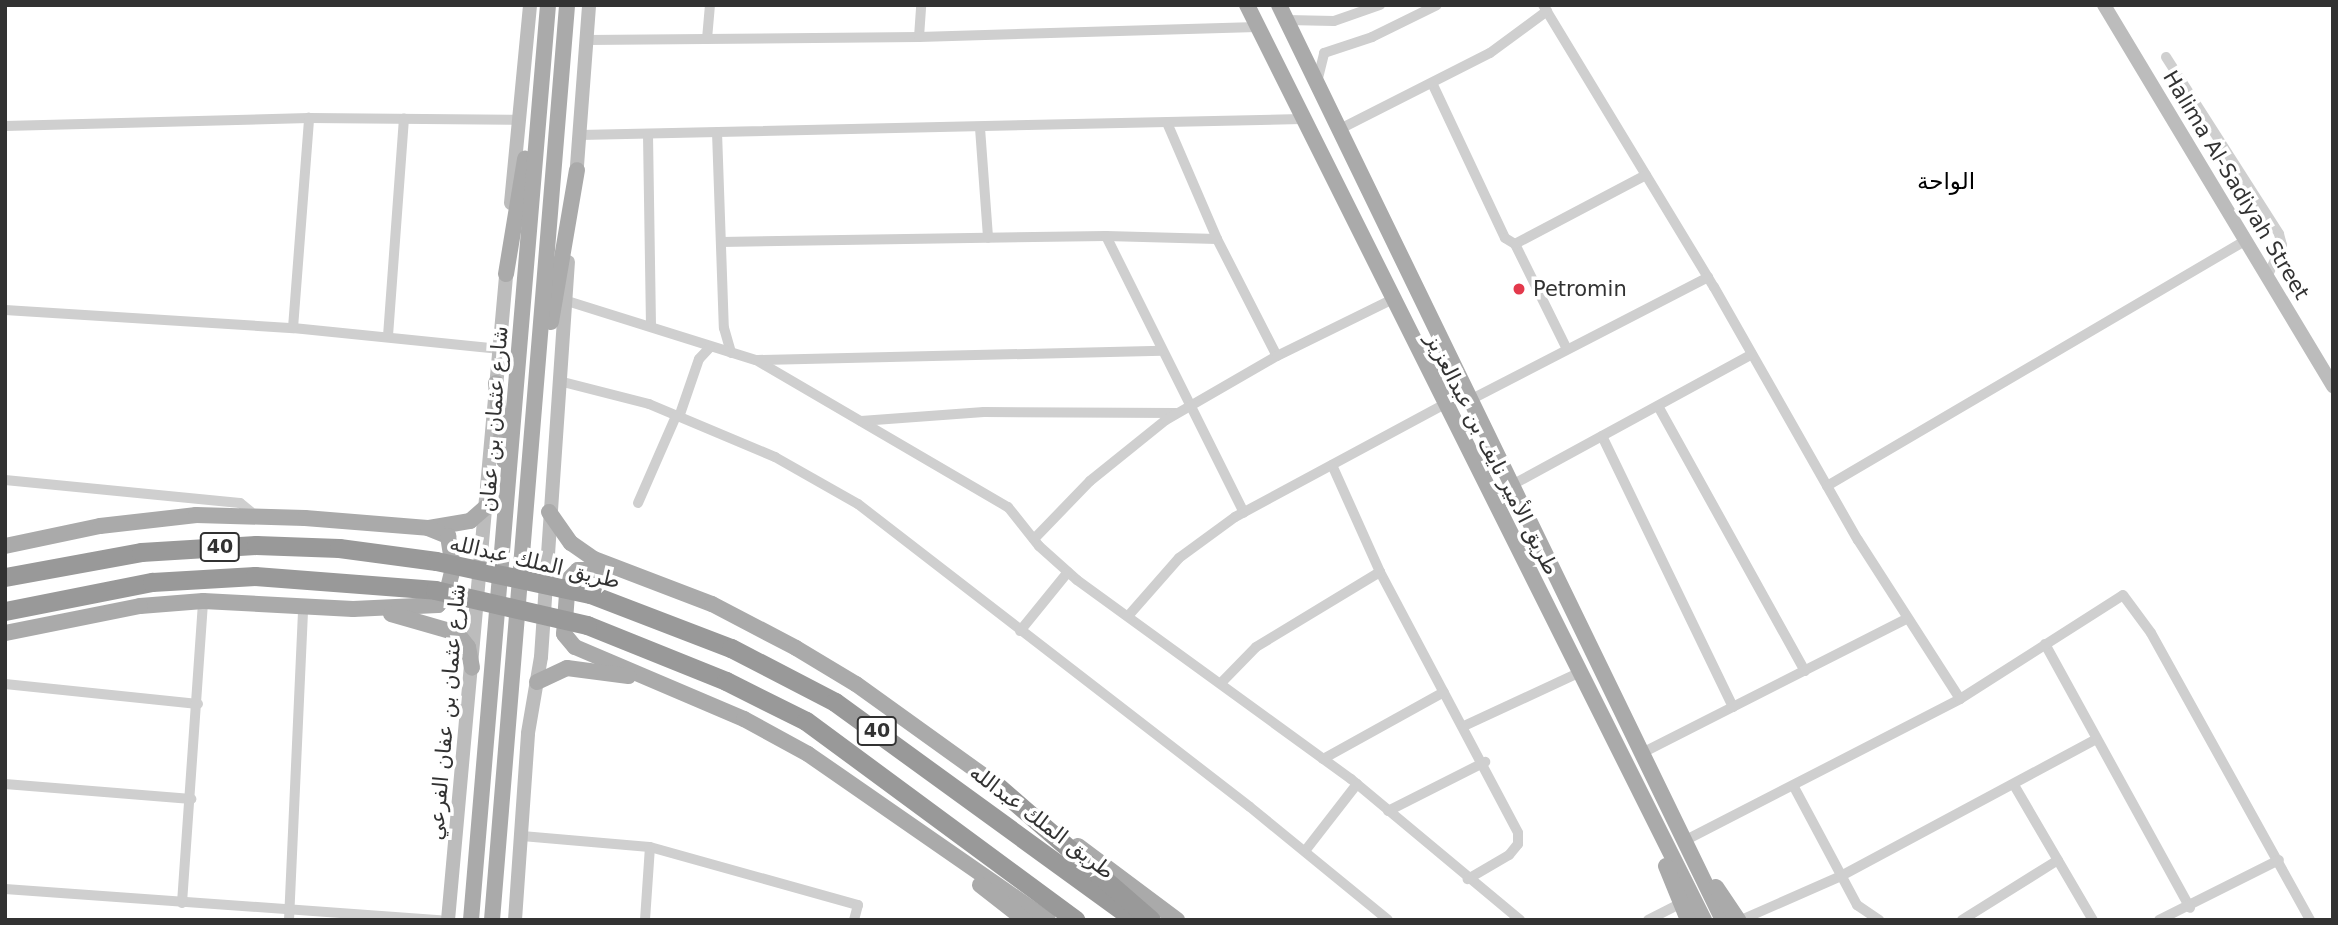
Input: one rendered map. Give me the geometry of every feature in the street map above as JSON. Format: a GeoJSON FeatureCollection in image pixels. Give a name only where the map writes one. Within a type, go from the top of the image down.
{"type":"FeatureCollection","features":[{"type":"Feature","properties":{"kind":"highway","name":"طريق الملك عبدالله"},"geometry":{"type":"LineString","coordinates":[[5,577],[141,552],[256,545],[340,548],[436,562],[590,594],[731,648],[835,702],[1135,920]]}},
{"type":"Feature","properties":{"kind":"highway","name":"40"},"geometry":{"type":"LineString","coordinates":[[5,611],[152,582],[255,576],[435,590],[587,625],[715,676],[806,721],[1076,920]]}},
{"type":"Feature","properties":{"kind":"highway"},"geometry":{"type":"LineString","coordinates":[[990,780],[1151,920]]}},
{"type":"Feature","properties":{"kind":"main road","name":"شارع عثمان بن عفان الفرعي"},"geometry":{"type":"LineString","coordinates":[[448,920],[530,5]]}},
{"type":"Feature","properties":{"kind":"main road","name":"شارع عثمان بن عفان"},"geometry":{"type":"LineString","coordinates":[[471,920],[509,503],[548,5]]}},
{"type":"Feature","properties":{"kind":"main road","name":"شارع عثمان بن عفان"},"geometry":{"type":"LineString","coordinates":[[492,920],[567,5]]}},
{"type":"Feature","properties":{"kind":"main road"},"geometry":{"type":"LineString","coordinates":[[515,920],[528,733],[537,682],[564,300],[589,5]]}},
{"type":"Feature","properties":{"kind":"main road","name":"طريق الأمير نايف بن عبدالعزيز"},"geometry":{"type":"LineString","coordinates":[[1247,5],[1641,802],[1704,920]]}},
{"type":"Feature","properties":{"kind":"main road","name":"Halima Al-Sadiyah Street"},"geometry":{"type":"LineString","coordinates":[[2104,5],[2333,386]]}},
{"type":"Feature","properties":{"kind":"main road","name":"طريق الأمير نايف بن عبدالعزيز"},"geometry":{"type":"LineString","coordinates":[[1283,13],[1724,920]]}},
{"type":"Feature","properties":{"kind":"main road"},"geometry":{"type":"LineString","coordinates":[[506,274],[545,39]]}},
{"type":"Feature","properties":{"kind":"main road"},"geometry":{"type":"LineString","coordinates":[[534,428],[576,170]]}},
{"type":"Feature","properties":{"kind":"main road"},"geometry":{"type":"LineString","coordinates":[[496,383],[509,503]]}},
{"type":"Feature","properties":{"kind":"main road"},"geometry":{"type":"LineString","coordinates":[[5,546],[100,526],[196,515],[256,516],[428,528],[470,520],[486,506]]}},
{"type":"Feature","properties":{"kind":"main road"},"geometry":{"type":"LineString","coordinates":[[549,512],[571,543],[594,559],[712,604],[796,648],[867,691],[1177,920]]}},
{"type":"Feature","properties":{"kind":"main road"},"geometry":{"type":"LineString","coordinates":[[5,633],[140,606],[203,601],[354,609],[438,606],[446,596],[453,568],[453,548],[448,536],[428,528]]}},
{"type":"Feature","properties":{"kind":"main road"},"geometry":{"type":"LineString","coordinates":[[649,580],[594,568],[578,570],[568,580],[564,634],[575,647],[744,719],[837,774],[1048,920]]}},
{"type":"Feature","properties":{"kind":"main road"},"geometry":{"type":"LineString","coordinates":[[354,609],[434,624],[457,634],[468,647],[472,668]]}},
{"type":"Feature","properties":{"kind":"main road"},"geometry":{"type":"LineString","coordinates":[[537,682],[567,668],[654,681]]}},
{"type":"Feature","properties":{"kind":"main road"},"geometry":{"type":"LineString","coordinates":[[837,774],[1025,920]]}},
{"type":"Feature","properties":{"kind":"main road"},"geometry":{"type":"LineString","coordinates":[[1641,802],[1688,920]]}},
{"type":"Feature","properties":{"kind":"main road"},"geometry":{"type":"LineString","coordinates":[[1694,859],[1739,920]]}},
{"type":"Feature","properties":{"kind":"street"},"geometry":{"type":"LineString","coordinates":[[707,39],[710,5]]}},
{"type":"Feature","properties":{"kind":"street"},"geometry":{"type":"LineString","coordinates":[[919,37],[921,5]]}},
{"type":"Feature","properties":{"kind":"street"},"geometry":{"type":"LineString","coordinates":[[1317,82],[1324,53],[1372,37],[1437,5]]}},
{"type":"Feature","properties":{"kind":"street"},"geometry":{"type":"LineString","coordinates":[[1283,13],[1334,20],[1374,6]]}},
{"type":"Feature","properties":{"kind":"street"},"geometry":{"type":"LineString","coordinates":[[1340,129],[1433,85],[1490,53],[1545,8],[1708,277],[1906,619],[1960,699]]}},
{"type":"Feature","properties":{"kind":"street"},"geometry":{"type":"LineString","coordinates":[[587,40],[919,37],[1257,27]]}},
{"type":"Feature","properties":{"kind":"street"},"geometry":{"type":"LineString","coordinates":[[2166,57],[2279,234],[2281,244],[2267,276]]}},
{"type":"Feature","properties":{"kind":"street"},"geometry":{"type":"LineString","coordinates":[[1433,85],[1506,238],[1516,244],[1567,349]]}},
{"type":"Feature","properties":{"kind":"street"},"geometry":{"type":"LineString","coordinates":[[5,126],[309,118],[518,120]]}},
{"type":"Feature","properties":{"kind":"street"},"geometry":{"type":"LineString","coordinates":[[293,328],[309,118]]}},
{"type":"Feature","properties":{"kind":"street"},"geometry":{"type":"LineString","coordinates":[[388,336],[404,119]]}},
{"type":"Feature","properties":{"kind":"street"},"geometry":{"type":"LineString","coordinates":[[580,135],[1168,125],[1302,119]]}},
{"type":"Feature","properties":{"kind":"street"},"geometry":{"type":"LineString","coordinates":[[1168,125],[1217,239],[1277,356]]}},
{"type":"Feature","properties":{"kind":"street"},"geometry":{"type":"LineString","coordinates":[[979,128],[988,238]]}},
{"type":"Feature","properties":{"kind":"street"},"geometry":{"type":"LineString","coordinates":[[717,132],[724,328],[731,353]]}},
{"type":"Feature","properties":{"kind":"street"},"geometry":{"type":"LineString","coordinates":[[648,135],[651,326]]}},
{"type":"Feature","properties":{"kind":"street"},"geometry":{"type":"LineString","coordinates":[[1516,244],[1646,175]]}},
{"type":"Feature","properties":{"kind":"street"},"geometry":{"type":"LineString","coordinates":[[721,242],[1106,236],[1217,239]]}},
{"type":"Feature","properties":{"kind":"street"},"geometry":{"type":"LineString","coordinates":[[1106,236],[1244,513]]}},
{"type":"Feature","properties":{"kind":"street"},"geometry":{"type":"LineString","coordinates":[[1827,486],[2245,241]]}},
{"type":"Feature","properties":{"kind":"street"},"geometry":{"type":"LineString","coordinates":[[1470,400],[1708,277]]}},
{"type":"Feature","properties":{"kind":"street"},"geometry":{"type":"LineString","coordinates":[[564,300],[756,360],[1008,507],[1034,539],[1068,572],[1357,785],[1520,920]]}},
{"type":"Feature","properties":{"kind":"street"},"geometry":{"type":"LineString","coordinates":[[1034,539],[1090,481],[1179,413],[1277,356],[1391,300]]}},
{"type":"Feature","properties":{"kind":"street"},"geometry":{"type":"LineString","coordinates":[[5,310],[293,328],[500,349]]}},
{"type":"Feature","properties":{"kind":"street"},"geometry":{"type":"LineString","coordinates":[[638,503],[699,359],[710,346]]}},
{"type":"Feature","properties":{"kind":"street"},"geometry":{"type":"LineString","coordinates":[[756,360],[1162,351]]}},
{"type":"Feature","properties":{"kind":"street"},"geometry":{"type":"LineString","coordinates":[[1512,485],[1752,354]]}},
{"type":"Feature","properties":{"kind":"street"},"geometry":{"type":"LineString","coordinates":[[559,381],[677,416],[775,457],[858,504],[1305,851],[1388,920]]}},
{"type":"Feature","properties":{"kind":"street"},"geometry":{"type":"LineString","coordinates":[[1129,615],[1179,558],[1244,513],[1443,405]]}},
{"type":"Feature","properties":{"kind":"street"},"geometry":{"type":"LineString","coordinates":[[1658,407],[1805,671]]}},
{"type":"Feature","properties":{"kind":"street"},"geometry":{"type":"LineString","coordinates":[[861,421],[984,412],[1179,413]]}},
{"type":"Feature","properties":{"kind":"street"},"geometry":{"type":"LineString","coordinates":[[1602,436],[1733,707]]}},
{"type":"Feature","properties":{"kind":"street"},"geometry":{"type":"LineString","coordinates":[[1332,465],[1380,572],[1485,762],[1518,833],[1518,844],[1509,855],[1468,879]]}},
{"type":"Feature","properties":{"kind":"street"},"geometry":{"type":"LineString","coordinates":[[5,480],[240,503],[256,516]]}},
{"type":"Feature","properties":{"kind":"street"},"geometry":{"type":"LineString","coordinates":[[1020,631],[1068,572]]}},
{"type":"Feature","properties":{"kind":"street"},"geometry":{"type":"LineString","coordinates":[[1221,683],[1256,647],[1380,572]]}},
{"type":"Feature","properties":{"kind":"street"},"geometry":{"type":"LineString","coordinates":[[1684,841],[1794,787],[1960,699],[2123,595],[2151,633],[2310,920]]}},
{"type":"Feature","properties":{"kind":"street"},"geometry":{"type":"LineString","coordinates":[[182,903],[198,704],[203,601]]}},
{"type":"Feature","properties":{"kind":"street"},"geometry":{"type":"LineString","coordinates":[[289,916],[303,607]]}},
{"type":"Feature","properties":{"kind":"street"},"geometry":{"type":"LineString","coordinates":[[1644,752],[1906,619]]}},
{"type":"Feature","properties":{"kind":"street"},"geometry":{"type":"LineString","coordinates":[[2045,644],[2095,740],[2190,908]]}},
{"type":"Feature","properties":{"kind":"street"},"geometry":{"type":"LineString","coordinates":[[1464,726],[1578,673]]}},
{"type":"Feature","properties":{"kind":"street"},"geometry":{"type":"LineString","coordinates":[[5,684],[198,704]]}},
{"type":"Feature","properties":{"kind":"street"},"geometry":{"type":"LineString","coordinates":[[1323,759],[1444,692]]}},
{"type":"Feature","properties":{"kind":"street"},"geometry":{"type":"LineString","coordinates":[[1739,920],[1841,876],[2095,740]]}},
{"type":"Feature","properties":{"kind":"street"},"geometry":{"type":"LineString","coordinates":[[1388,811],[1485,762]]}},
{"type":"Feature","properties":{"kind":"street"},"geometry":{"type":"LineString","coordinates":[[5,785],[191,799]]}},
{"type":"Feature","properties":{"kind":"street"},"geometry":{"type":"LineString","coordinates":[[1305,851],[1357,785]]}},
{"type":"Feature","properties":{"kind":"street"},"geometry":{"type":"LineString","coordinates":[[2014,785],[2093,920]]}},
{"type":"Feature","properties":{"kind":"street"},"geometry":{"type":"LineString","coordinates":[[1794,787],[1857,905],[1879,920]]}},
{"type":"Feature","properties":{"kind":"street"},"geometry":{"type":"LineString","coordinates":[[522,836],[650,847],[858,905],[854,920]]}},
{"type":"Feature","properties":{"kind":"street"},"geometry":{"type":"LineString","coordinates":[[645,920],[650,847]]}},
{"type":"Feature","properties":{"kind":"street"},"geometry":{"type":"LineString","coordinates":[[1962,920],[2058,860]]}},
{"type":"Feature","properties":{"kind":"street"},"geometry":{"type":"LineString","coordinates":[[2159,920],[2190,908],[2279,860]]}},
{"type":"Feature","properties":{"kind":"street"},"geometry":{"type":"LineString","coordinates":[[5,889],[182,903],[289,916],[440,920]]}},
{"type":"Feature","properties":{"kind":"street"},"geometry":{"type":"LineString","coordinates":[[1648,920],[1681,903]]}},
{"type":"Feature","properties":{"kind":"place","name":"Petromin"},"geometry":{"type":"Point","coordinates":[1519,289]}},
{"type":"Feature","properties":{"kind":"district","name":"الواحة"},"geometry":{"type":"Point","coordinates":[1946,181]}}]}
